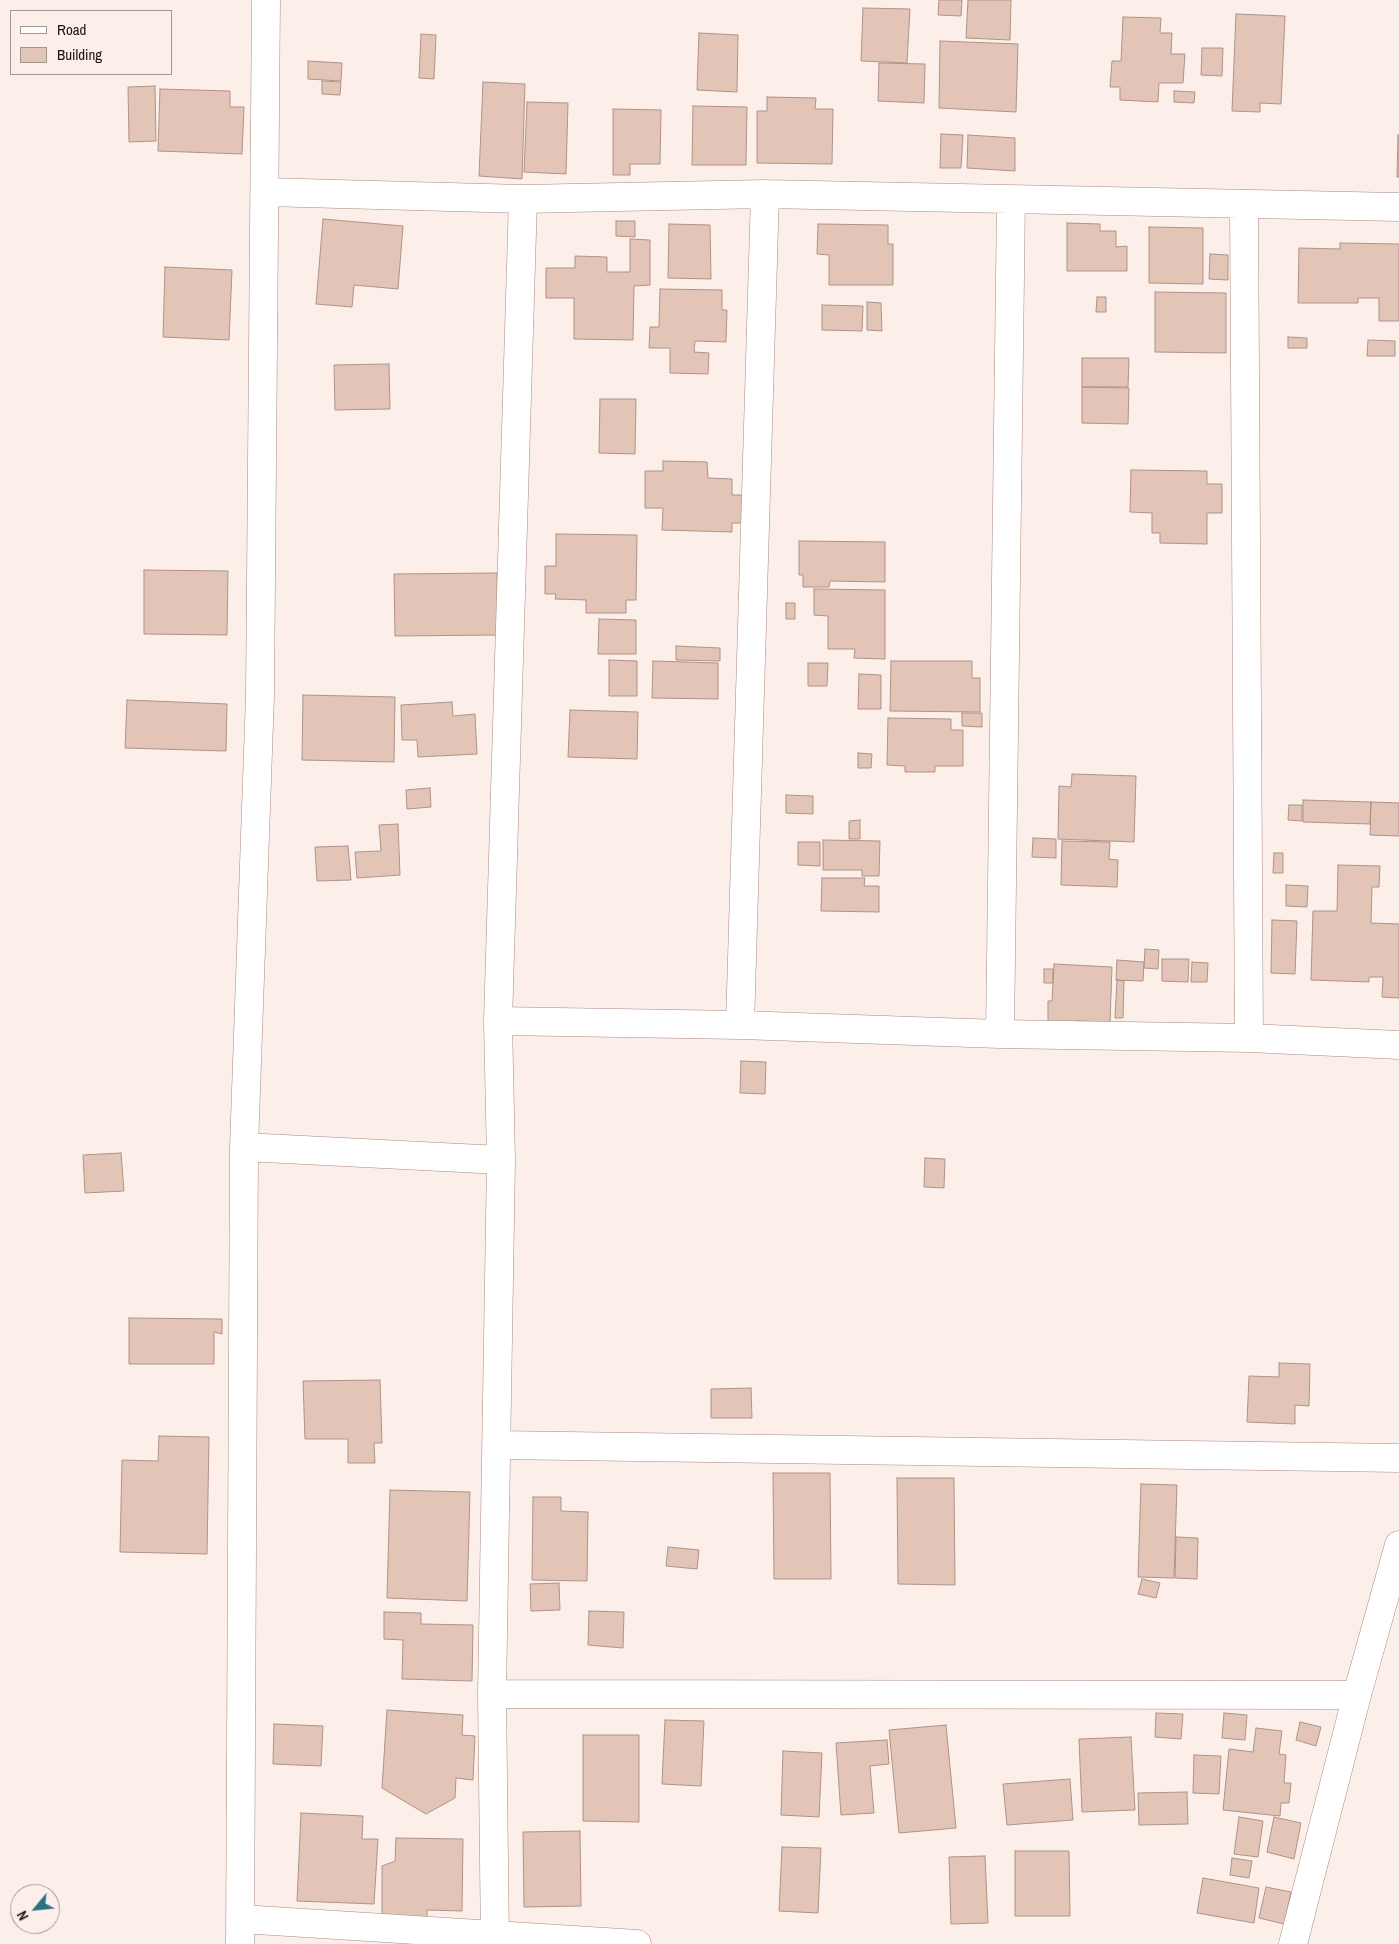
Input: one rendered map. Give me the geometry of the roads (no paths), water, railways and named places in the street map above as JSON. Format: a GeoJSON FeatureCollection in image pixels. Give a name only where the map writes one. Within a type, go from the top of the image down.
{"type":"FeatureCollection","features":[{"type":"Feature","properties":{"kind":"street"},"geometry":{"type":"LineString","coordinates":[[266,0],[260,695],[244,1147],[240,1932],[638,1944]]}},
{"type":"Feature","properties":{"kind":"street"},"geometry":{"type":"LineString","coordinates":[[265,192],[522,199],[765,194],[1399,207]]}},
{"type":"Feature","properties":{"kind":"street"},"geometry":{"type":"LineString","coordinates":[[740,1025],[765,194]]}},
{"type":"Feature","properties":{"kind":"street"},"geometry":{"type":"LineString","coordinates":[[495,1940],[492,1694],[501,1160],[498,1021],[522,199]]}},
{"type":"Feature","properties":{"kind":"street"},"geometry":{"type":"LineString","coordinates":[[1000,1034],[1011,200]]}},
{"type":"Feature","properties":{"kind":"street"},"geometry":{"type":"LineString","coordinates":[[1244,205],[1249,1038]]}},
{"type":"Feature","properties":{"kind":"street"},"geometry":{"type":"LineString","coordinates":[[498,1021],[740,1025],[1000,1034],[1249,1038],[1399,1045]]}},
{"type":"Feature","properties":{"kind":"street"},"geometry":{"type":"LineString","coordinates":[[244,1147],[501,1160]]}},
{"type":"Feature","properties":{"kind":"street"},"geometry":{"type":"LineString","coordinates":[[497,1445],[1399,1458]]}},
{"type":"Feature","properties":{"kind":"street"},"geometry":{"type":"LineString","coordinates":[[1293,1944],[1357,1695],[1399,1545]]}},
{"type":"Feature","properties":{"kind":"street"},"geometry":{"type":"LineString","coordinates":[[492,1694],[1357,1695]]}}]}
